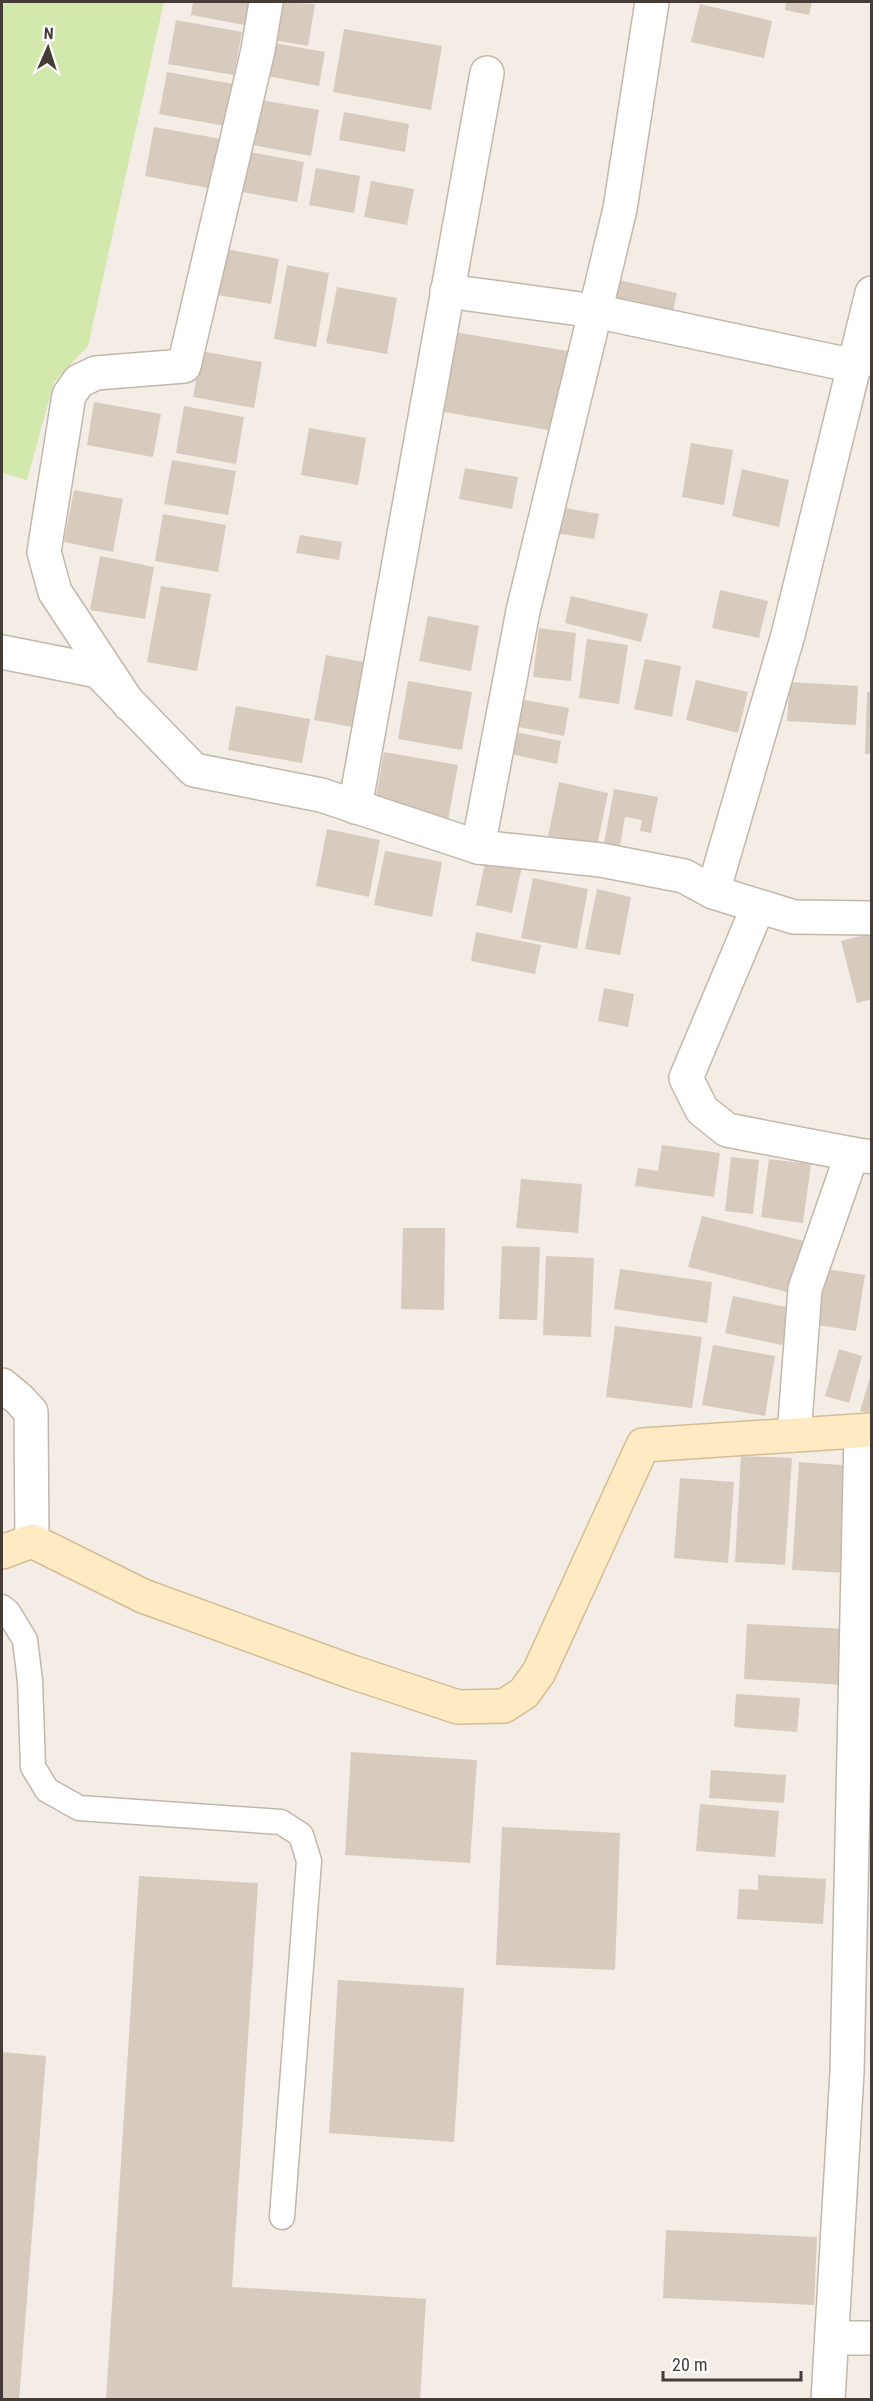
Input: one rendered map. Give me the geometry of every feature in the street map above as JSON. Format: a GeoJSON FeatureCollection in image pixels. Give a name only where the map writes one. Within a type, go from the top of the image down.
{"type":"FeatureCollection","features":[{"type":"Feature","properties":{"kind":"street"},"geometry":{"type":"LineString","coordinates":[[129,704],[55,592],[44,552],[69,395],[80,381],[96,373],[184,366],[255,62],[266,2]]}},
{"type":"Feature","properties":{"kind":"street"},"geometry":{"type":"LineString","coordinates":[[478,847],[523,611],[620,209],[652,2]]}},
{"type":"Feature","properties":{"kind":"street"},"geometry":{"type":"LineString","coordinates":[[355,807],[487,73]]}},
{"type":"Feature","properties":{"kind":"street"},"geometry":{"type":"LineString","coordinates":[[447,291],[595,310],[850,365],[863,360]]}},
{"type":"Feature","properties":{"kind":"street"},"geometry":{"type":"LineString","coordinates":[[713,892],[788,635],[863,360],[872,293]]}},
{"type":"Feature","properties":{"kind":"street"},"geometry":{"type":"LineString","coordinates":[[2,652],[98,671],[194,770],[321,795],[478,847],[601,860],[684,876],[713,892],[794,917],[872,918]]}},
{"type":"Feature","properties":{"kind":"street"},"geometry":{"type":"LineString","coordinates":[[758,907],[686,1078],[702,1110],[727,1130],[862,1156],[805,1289],[794,1435]]}},
{"type":"Feature","properties":{"kind":"street"},"geometry":{"type":"LineString","coordinates":[[2,1385],[31,1412],[32,1541]]}},
{"type":"Feature","properties":{"kind":"street"},"geometry":{"type":"LineString","coordinates":[[2,1552],[32,1541],[143,1596],[350,1671],[458,1707],[504,1706],[524,1693],[539,1672],[643,1444],[866,1431],[861,1934],[847,2072],[828,2400]]}},
{"type":"Feature","properties":{"kind":"street"},"geometry":{"type":"LineString","coordinates":[[832,2338],[872,2338]]}},
{"type":"Feature","properties":{"kind":"lane"},"geometry":{"type":"LineString","coordinates":[[2,1607],[8,1612],[25,1640],[30,1681],[33,1767],[47,1790],[79,1808],[281,1822],[301,1835],[309,1861],[282,2217]]}},
{"type":"Feature","properties":{"kind":"green space"},"geometry":{"type":"Polygon","coordinates":[[[2,2],[164,2],[88,346],[54,382],[27,480],[2,473],[2,2]]]}},
{"type":"Feature","properties":{"kind":"building"},"geometry":{"type":"Polygon","coordinates":[[[193,2],[259,2],[255,27],[191,15],[193,2]]]}},
{"type":"Feature","properties":{"kind":"building"},"geometry":{"type":"Polygon","coordinates":[[[275,2],[315,4],[308,46],[268,39],[275,2]]]}},
{"type":"Feature","properties":{"kind":"building"},"geometry":{"type":"Polygon","coordinates":[[[786,2],[812,2],[809,15],[785,10],[786,2]]]}},
{"type":"Feature","properties":{"kind":"building"},"geometry":{"type":"Polygon","coordinates":[[[700,4],[772,21],[764,58],[691,42],[700,4]]]}},
{"type":"Feature","properties":{"kind":"building"},"geometry":{"type":"Polygon","coordinates":[[[176,20],[242,32],[234,75],[168,64],[176,20]]]}},
{"type":"Feature","properties":{"kind":"building"},"geometry":{"type":"Polygon","coordinates":[[[344,29],[442,46],[431,110],[333,92],[344,29]]]}},
{"type":"Feature","properties":{"kind":"building"},"geometry":{"type":"Polygon","coordinates":[[[268,42],[325,52],[319,86],[262,75],[268,42]]]}},
{"type":"Feature","properties":{"kind":"building"},"geometry":{"type":"Polygon","coordinates":[[[167,72],[239,85],[231,127],[159,114],[167,72]]]}},
{"type":"Feature","properties":{"kind":"building"},"geometry":{"type":"Polygon","coordinates":[[[255,99],[319,110],[311,156],[247,144],[255,99]]]}},
{"type":"Feature","properties":{"kind":"building"},"geometry":{"type":"Polygon","coordinates":[[[344,112],[409,124],[405,152],[339,140],[344,112]]]}},
{"type":"Feature","properties":{"kind":"building"},"geometry":{"type":"Polygon","coordinates":[[[154,127],[227,140],[219,190],[145,176],[154,127]]]}},
{"type":"Feature","properties":{"kind":"building"},"geometry":{"type":"Polygon","coordinates":[[[244,151],[304,162],[297,202],[236,191],[244,151]]]}},
{"type":"Feature","properties":{"kind":"building"},"geometry":{"type":"Polygon","coordinates":[[[316,168],[360,176],[354,213],[309,205],[316,168]]]}},
{"type":"Feature","properties":{"kind":"building"},"geometry":{"type":"Polygon","coordinates":[[[371,181],[414,189],[407,225],[364,217],[371,181]]]}},
{"type":"Feature","properties":{"kind":"building"},"geometry":{"type":"Polygon","coordinates":[[[220,248],[279,259],[271,304],[212,294],[220,248]]]}},
{"type":"Feature","properties":{"kind":"building"},"geometry":{"type":"Polygon","coordinates":[[[287,265],[329,273],[316,347],[274,339],[287,265]]]}},
{"type":"Feature","properties":{"kind":"building"},"geometry":{"type":"Polygon","coordinates":[[[619,280],[677,293],[672,315],[614,302],[619,280]]]}},
{"type":"Feature","properties":{"kind":"building"},"geometry":{"type":"Polygon","coordinates":[[[337,287],[397,298],[387,354],[326,343],[337,287]]]}},
{"type":"Feature","properties":{"kind":"building"},"geometry":{"type":"Polygon","coordinates":[[[454,332],[574,352],[559,432],[439,411],[454,332]]]}},
{"type":"Feature","properties":{"kind":"building"},"geometry":{"type":"Polygon","coordinates":[[[201,351],[262,362],[254,408],[193,397],[201,351]]]}},
{"type":"Feature","properties":{"kind":"building"},"geometry":{"type":"Polygon","coordinates":[[[94,402],[161,414],[153,457],[87,445],[94,402]]]}},
{"type":"Feature","properties":{"kind":"building"},"geometry":{"type":"Polygon","coordinates":[[[184,406],[244,417],[236,464],[176,453],[184,406]]]}},
{"type":"Feature","properties":{"kind":"building"},"geometry":{"type":"Polygon","coordinates":[[[309,428],[366,438],[358,485],[301,475],[309,428]]]}},
{"type":"Feature","properties":{"kind":"building"},"geometry":{"type":"Polygon","coordinates":[[[691,443],[733,450],[724,505],[682,497],[691,443]]]}},
{"type":"Feature","properties":{"kind":"building"},"geometry":{"type":"Polygon","coordinates":[[[172,460],[236,471],[228,515],[164,504],[172,460]]]}},
{"type":"Feature","properties":{"kind":"building"},"geometry":{"type":"Polygon","coordinates":[[[465,468],[518,477],[512,509],[459,499],[465,468]]]}},
{"type":"Feature","properties":{"kind":"building"},"geometry":{"type":"Polygon","coordinates":[[[742,469],[789,480],[779,527],[732,516],[742,469]]]}},
{"type":"Feature","properties":{"kind":"building"},"geometry":{"type":"Polygon","coordinates":[[[74,490],[123,499],[113,552],[64,542],[74,490]]]}},
{"type":"Feature","properties":{"kind":"building"},"geometry":{"type":"Polygon","coordinates":[[[560,507],[599,514],[594,539],[555,533],[560,507]]]}},
{"type":"Feature","properties":{"kind":"building"},"geometry":{"type":"Polygon","coordinates":[[[163,514],[226,525],[218,572],[155,561],[163,514]]]}},
{"type":"Feature","properties":{"kind":"building"},"geometry":{"type":"Polygon","coordinates":[[[300,535],[342,542],[339,560],[296,553],[300,535]]]}},
{"type":"Feature","properties":{"kind":"building"},"geometry":{"type":"Polygon","coordinates":[[[100,556],[154,567],[145,619],[90,610],[100,556]]]}},
{"type":"Feature","properties":{"kind":"building"},"geometry":{"type":"Polygon","coordinates":[[[161,586],[211,594],[197,671],[147,662],[161,586]]]}},
{"type":"Feature","properties":{"kind":"building"},"geometry":{"type":"Polygon","coordinates":[[[720,590],[768,601],[759,638],[712,628],[720,590]]]}},
{"type":"Feature","properties":{"kind":"building"},"geometry":{"type":"Polygon","coordinates":[[[571,596],[648,614],[641,642],[565,623],[571,596]]]}},
{"type":"Feature","properties":{"kind":"building"},"geometry":{"type":"Polygon","coordinates":[[[428,616],[479,626],[471,671],[419,661],[428,616]]]}},
{"type":"Feature","properties":{"kind":"building"},"geometry":{"type":"Polygon","coordinates":[[[539,628],[576,633],[571,681],[533,677],[539,628]]]}},
{"type":"Feature","properties":{"kind":"building"},"geometry":{"type":"Polygon","coordinates":[[[587,639],[628,645],[619,704],[579,698],[587,639]]]}},
{"type":"Feature","properties":{"kind":"building"},"geometry":{"type":"Polygon","coordinates":[[[326,655],[369,663],[358,728],[314,720],[326,655]]]}},
{"type":"Feature","properties":{"kind":"building"},"geometry":{"type":"Polygon","coordinates":[[[645,659],[681,666],[672,717],[634,709],[645,659]]]}},
{"type":"Feature","properties":{"kind":"building"},"geometry":{"type":"Polygon","coordinates":[[[696,680],[748,692],[738,733],[686,720],[696,680]]]}},
{"type":"Feature","properties":{"kind":"building"},"geometry":{"type":"Polygon","coordinates":[[[408,681],[472,692],[462,750],[398,739],[408,681]]]}},
{"type":"Feature","properties":{"kind":"building"},"geometry":{"type":"Polygon","coordinates":[[[790,682],[858,686],[856,725],[787,721],[790,682]]]}},
{"type":"Feature","properties":{"kind":"building"},"geometry":{"type":"Polygon","coordinates":[[[867,692],[872,692],[872,754],[865,754],[867,692]]]}},
{"type":"Feature","properties":{"kind":"building"},"geometry":{"type":"Polygon","coordinates":[[[514,698],[569,708],[564,736],[509,725],[514,698]]]}},
{"type":"Feature","properties":{"kind":"building"},"geometry":{"type":"Polygon","coordinates":[[[236,706],[310,719],[302,763],[228,750],[236,706]]]}},
{"type":"Feature","properties":{"kind":"building"},"geometry":{"type":"Polygon","coordinates":[[[506,730],[561,741],[557,764],[501,752],[506,730]]]}},
{"type":"Feature","properties":{"kind":"building"},"geometry":{"type":"Polygon","coordinates":[[[384,752],[458,765],[448,821],[374,807],[384,752]]]}},
{"type":"Feature","properties":{"kind":"building"},"geometry":{"type":"Polygon","coordinates":[[[559,782],[608,793],[597,846],[548,836],[559,782]]]}},
{"type":"Feature","properties":{"kind":"building"},"geometry":{"type":"Polygon","coordinates":[[[614,789],[658,797],[651,833],[640,831],[642,820],[625,817],[619,851],[603,849],[614,789]]]}},
{"type":"Feature","properties":{"kind":"building"},"geometry":{"type":"Polygon","coordinates":[[[327,829],[380,840],[369,897],[316,886],[327,829]]]}},
{"type":"Feature","properties":{"kind":"building"},"geometry":{"type":"Polygon","coordinates":[[[385,851],[442,862],[432,917],[374,905],[385,851]]]}},
{"type":"Feature","properties":{"kind":"building"},"geometry":{"type":"Polygon","coordinates":[[[486,859],[522,866],[512,913],[476,905],[486,859]]]}},
{"type":"Feature","properties":{"kind":"building"},"geometry":{"type":"Polygon","coordinates":[[[533,878],[588,889],[577,949],[521,938],[533,878]]]}},
{"type":"Feature","properties":{"kind":"building"},"geometry":{"type":"Polygon","coordinates":[[[597,889],[631,897],[620,955],[585,949],[597,889]]]}},
{"type":"Feature","properties":{"kind":"building"},"geometry":{"type":"Polygon","coordinates":[[[476,932],[541,945],[535,974],[471,961],[476,932]]]}},
{"type":"Feature","properties":{"kind":"building"},"geometry":{"type":"Polygon","coordinates":[[[872,933],[872,999],[857,1003],[841,941],[872,933]]]}},
{"type":"Feature","properties":{"kind":"building"},"geometry":{"type":"Polygon","coordinates":[[[604,988],[634,994],[628,1027],[598,1021],[604,988]]]}},
{"type":"Feature","properties":{"kind":"building"},"geometry":{"type":"Polygon","coordinates":[[[662,1145],[720,1153],[714,1197],[635,1186],[638,1168],[658,1171],[662,1145]]]}},
{"type":"Feature","properties":{"kind":"building"},"geometry":{"type":"Polygon","coordinates":[[[731,1157],[759,1160],[753,1214],[725,1211],[731,1157]]]}},
{"type":"Feature","properties":{"kind":"building"},"geometry":{"type":"Polygon","coordinates":[[[769,1159],[811,1164],[803,1223],[761,1217],[769,1159]]]}},
{"type":"Feature","properties":{"kind":"building"},"geometry":{"type":"Polygon","coordinates":[[[521,1179],[582,1184],[578,1233],[516,1228],[521,1179]]]}},
{"type":"Feature","properties":{"kind":"building"},"geometry":{"type":"Polygon","coordinates":[[[702,1216],[804,1241],[791,1293],[688,1267],[702,1216]]]}},
{"type":"Feature","properties":{"kind":"building"},"geometry":{"type":"Polygon","coordinates":[[[403,1228],[445,1228],[444,1310],[401,1309],[403,1228]]]}},
{"type":"Feature","properties":{"kind":"building"},"geometry":{"type":"Polygon","coordinates":[[[502,1246],[540,1247],[537,1320],[499,1319],[502,1246]]]}},
{"type":"Feature","properties":{"kind":"building"},"geometry":{"type":"Polygon","coordinates":[[[546,1256],[594,1258],[591,1337],[543,1335],[546,1256]]]}},
{"type":"Feature","properties":{"kind":"building"},"geometry":{"type":"Polygon","coordinates":[[[819,1268],[865,1275],[856,1331],[811,1324],[819,1268]]]}},
{"type":"Feature","properties":{"kind":"building"},"geometry":{"type":"Polygon","coordinates":[[[620,1269],[712,1282],[707,1323],[614,1309],[620,1269]]]}},
{"type":"Feature","properties":{"kind":"building"},"geometry":{"type":"Polygon","coordinates":[[[733,1296],[791,1308],[782,1345],[725,1333],[733,1296]]]}},
{"type":"Feature","properties":{"kind":"building"},"geometry":{"type":"Polygon","coordinates":[[[615,1326],[702,1337],[692,1408],[606,1397],[615,1326]]]}},
{"type":"Feature","properties":{"kind":"building"},"geometry":{"type":"Polygon","coordinates":[[[713,1345],[775,1356],[765,1416],[702,1405],[713,1345]]]}},
{"type":"Feature","properties":{"kind":"building"},"geometry":{"type":"Polygon","coordinates":[[[839,1349],[862,1356],[849,1403],[825,1396],[839,1349]]]}},
{"type":"Feature","properties":{"kind":"building"},"geometry":{"type":"Polygon","coordinates":[[[872,1374],[872,1414],[860,1411],[872,1374]]]}},
{"type":"Feature","properties":{"kind":"building"},"geometry":{"type":"Polygon","coordinates":[[[741,1456],[792,1458],[785,1565],[735,1562],[741,1456]]]}},
{"type":"Feature","properties":{"kind":"building"},"geometry":{"type":"Polygon","coordinates":[[[799,1462],[855,1466],[848,1573],[792,1570],[799,1462]]]}},
{"type":"Feature","properties":{"kind":"building"},"geometry":{"type":"Polygon","coordinates":[[[680,1478],[734,1482],[728,1563],[674,1558],[680,1478]]]}},
{"type":"Feature","properties":{"kind":"building"},"geometry":{"type":"Polygon","coordinates":[[[747,1624],[847,1629],[844,1685],[744,1679],[747,1624]]]}},
{"type":"Feature","properties":{"kind":"building"},"geometry":{"type":"Polygon","coordinates":[[[736,1694],[800,1698],[797,1732],[734,1727],[736,1694]]]}},
{"type":"Feature","properties":{"kind":"building"},"geometry":{"type":"Polygon","coordinates":[[[351,1752],[477,1760],[470,1863],[345,1855],[351,1752]]]}},
{"type":"Feature","properties":{"kind":"building"},"geometry":{"type":"Polygon","coordinates":[[[711,1770],[786,1775],[784,1803],[709,1798],[711,1770]]]}},
{"type":"Feature","properties":{"kind":"building"},"geometry":{"type":"Polygon","coordinates":[[[700,1804],[779,1811],[775,1857],[696,1851],[700,1804]]]}},
{"type":"Feature","properties":{"kind":"building"},"geometry":{"type":"Polygon","coordinates":[[[502,1827],[620,1833],[615,1970],[496,1965],[502,1827]]]}},
{"type":"Feature","properties":{"kind":"building"},"geometry":{"type":"Polygon","coordinates":[[[758,1875],[826,1879],[823,1924],[737,1919],[739,1889],[758,1890],[758,1875]]]}},
{"type":"Feature","properties":{"kind":"building"},"geometry":{"type":"Polygon","coordinates":[[[139,1876],[258,1883],[232,2287],[426,2299],[420,2400],[106,2400],[139,1876]]]}},
{"type":"Feature","properties":{"kind":"building"},"geometry":{"type":"Polygon","coordinates":[[[338,1980],[464,1988],[454,2142],[329,2133],[338,1980]]]}},
{"type":"Feature","properties":{"kind":"building"},"geometry":{"type":"Polygon","coordinates":[[[2,2052],[46,2056],[19,2400],[2,2400],[2,2052]]]}},
{"type":"Feature","properties":{"kind":"building"},"geometry":{"type":"Polygon","coordinates":[[[666,2230],[817,2237],[814,2305],[663,2298],[666,2230]]]}}]}
